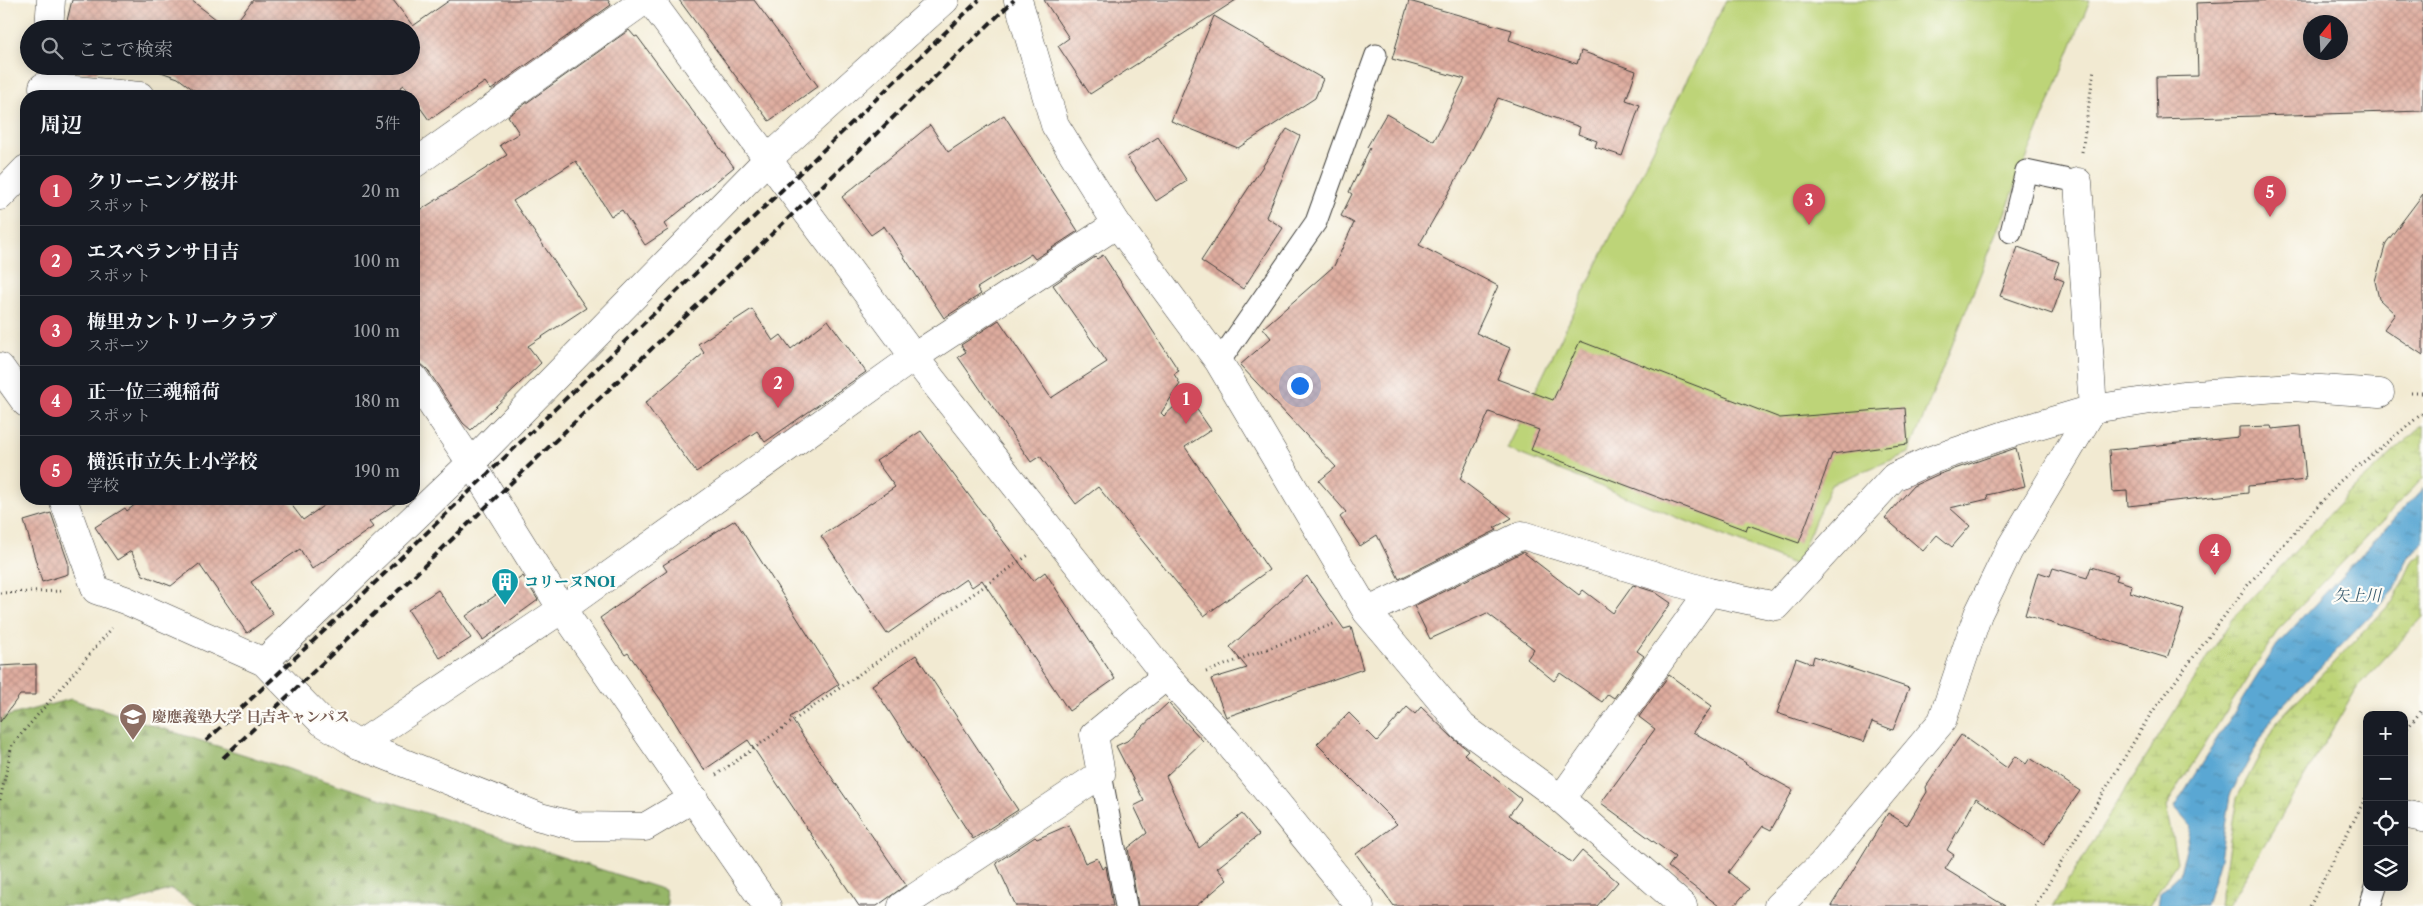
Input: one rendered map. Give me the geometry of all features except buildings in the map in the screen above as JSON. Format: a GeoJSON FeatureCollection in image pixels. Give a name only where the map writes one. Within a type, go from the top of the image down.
{"type":"FeatureCollection","features":[{"type":"Feature","properties":{"kind":"street"},"geometry":{"type":"LineString","coordinates":[[50,20],[51,0]]}},
{"type":"Feature","properties":{"kind":"street"},"geometry":{"type":"LineString","coordinates":[[420,160],[645,0]]}},
{"type":"Feature","properties":{"kind":"street"},"geometry":{"type":"LineString","coordinates":[[650,0],[914,357],[1171,680],[1226,740],[1360,906]]}},
{"type":"Feature","properties":{"kind":"street"},"geometry":{"type":"LineString","coordinates":[[264,662],[471,463],[768,159],[945,0]]}},
{"type":"Feature","properties":{"kind":"street"},"geometry":{"type":"LineString","coordinates":[[1018,0],[1054,125],[1117,224],[1219,362],[1367,612],[1463,726],[1561,798],[1683,906]]}},
{"type":"Feature","properties":{"kind":"street"},"geometry":{"type":"LineString","coordinates":[[43,83],[95,90]]}},
{"type":"Feature","properties":{"kind":"street"},"geometry":{"type":"LineString","coordinates":[[0,196],[20,175]]}},
{"type":"Feature","properties":{"kind":"street"},"geometry":{"type":"LineString","coordinates":[[1778,906],[1821,865],[1942,721],[1978,614],[2005,558],[2093,409],[2078,182]]}},
{"type":"Feature","properties":{"kind":"street"},"geometry":{"type":"LineString","coordinates":[[359,745],[562,609],[914,357],[1117,224]]}},
{"type":"Feature","properties":{"kind":"street"},"geometry":{"type":"LineString","coordinates":[[0,367],[20,395]]}},
{"type":"Feature","properties":{"kind":"street"},"geometry":{"type":"LineString","coordinates":[[420,387],[471,463],[562,609],[767,906]]}},
{"type":"Feature","properties":{"kind":"street"},"geometry":{"type":"LineString","coordinates":[[1367,612],[1522,535],[1709,592],[1776,606],[1894,477],[1931,460],[2008,434],[2093,409],[2183,395],[2292,387],[2380,392]]}},
{"type":"Feature","properties":{"kind":"street"},"geometry":{"type":"LineString","coordinates":[[65,505],[96,590],[134,604],[264,662],[322,722],[359,745],[540,817],[576,826],[645,826],[692,796]]}},
{"type":"Feature","properties":{"kind":"street"},"geometry":{"type":"LineString","coordinates":[[1561,798],[1709,592]]}},
{"type":"Feature","properties":{"kind":"street"},"geometry":{"type":"LineString","coordinates":[[902,906],[1101,774],[1094,736],[1171,680]]}},
{"type":"Feature","properties":{"kind":"street"},"geometry":{"type":"LineString","coordinates":[[2408,815],[2423,818]]}},
{"type":"Feature","properties":{"kind":"lane"},"geometry":{"type":"LineString","coordinates":[[1219,362],[1316,222],[1376,56]]}},
{"type":"Feature","properties":{"kind":"lane"},"geometry":{"type":"LineString","coordinates":[[2011,232],[2026,171],[2078,182]]}},
{"type":"Feature","properties":{"kind":"lane"},"geometry":{"type":"LineString","coordinates":[[1101,774],[1126,906]]}},
{"type":"Feature","properties":{"kind":"lane"},"geometry":{"type":"LineString","coordinates":[[2370,906],[2375,891]]}},
{"type":"Feature","properties":{"kind":"path"},"geometry":{"type":"LineString","coordinates":[[2078,182],[2094,69]]}},
{"type":"Feature","properties":{"kind":"path"},"geometry":{"type":"LineString","coordinates":[[2035,906],[2150,715],[2246,587],[2340,481],[2423,414]]}},
{"type":"Feature","properties":{"kind":"path"},"geometry":{"type":"LineString","coordinates":[[692,796],[1055,536]]}},
{"type":"Feature","properties":{"kind":"path"},"geometry":{"type":"LineString","coordinates":[[0,593],[96,590]]}},
{"type":"Feature","properties":{"kind":"path"},"geometry":{"type":"LineString","coordinates":[[0,800],[12,745],[79,664],[134,604]]}},
{"type":"Feature","properties":{"kind":"path"},"geometry":{"type":"LineString","coordinates":[[1171,680],[1367,612]]}},
{"type":"Feature","properties":{"kind":"path"},"geometry":{"type":"LineString","coordinates":[[2408,727],[2423,709]]}},
{"type":"Feature","properties":{"kind":"path"},"geometry":{"type":"LineString","coordinates":[[2310,906],[2363,806]]}},
{"type":"Feature","properties":{"kind":"green space"},"geometry":{"type":"Polygon","coordinates":[[[1726,0],[2090,0],[1909,453],[1831,484],[1796,565],[1507,449],[1726,0]]]}},
{"type":"Feature","properties":{"kind":"green space"},"geometry":{"type":"Polygon","coordinates":[[[2423,425],[2423,478],[2278,630],[2166,806],[2177,862],[2149,906],[2053,906],[2232,619],[2353,489],[2423,425]]]}},
{"type":"Feature","properties":{"kind":"green space"},"geometry":{"type":"Polygon","coordinates":[[[2423,553],[2423,617],[2357,688],[2228,906],[2219,906],[2237,798],[2279,719],[2394,600],[2413,560],[2423,553]]]}},
{"type":"Feature","properties":{"kind":"green space","name":"慶應義塾大学 日吉キャンパス"},"geometry":{"type":"Polygon","coordinates":[[[71,699],[665,890],[668,906],[198,906],[171,889],[121,906],[0,906],[0,718],[71,699]]]}},
{"type":"Feature","properties":{"kind":"water","name":"矢上川"},"geometry":{"type":"Polygon","coordinates":[[[2423,488],[2423,543],[2407,558],[2394,591],[2274,715],[2230,795],[2220,859],[2206,906],[2158,906],[2160,893],[2180,874],[2191,827],[2174,807],[2277,645],[2423,488]]]}},
{"type":"Feature","properties":{"kind":"railway"},"geometry":{"type":"LineString","coordinates":[[206,741],[358,599],[979,0]]}},
{"type":"Feature","properties":{"kind":"railway"},"geometry":{"type":"LineString","coordinates":[[223,758],[842,167],[1014,0]]}},
{"type":"Feature","properties":{"kind":"place","name":"横浜市立矢上小学校"},"geometry":{"type":"Point","coordinates":[2270,217]}},
{"type":"Feature","properties":{"kind":"place","name":"梅里カントリークラブ"},"geometry":{"type":"Point","coordinates":[1809,225]}},
{"type":"Feature","properties":{"kind":"place","name":"エスペランサ日吉"},"geometry":{"type":"Point","coordinates":[778,408]}},
{"type":"Feature","properties":{"kind":"place","name":"クリーニング桜井"},"geometry":{"type":"Point","coordinates":[1186,424]}},
{"type":"Feature","properties":{"kind":"place","name":"正一位三魂稲荷"},"geometry":{"type":"Point","coordinates":[2215,575]}},
{"type":"Feature","properties":{"kind":"place","name":"コリーヌNOI"},"geometry":{"type":"Point","coordinates":[505,606]}},
{"type":"Feature","properties":{"kind":"place","name":"慶應義塾大学 日吉キャンパス"},"geometry":{"type":"Point","coordinates":[133,741]}}]}
